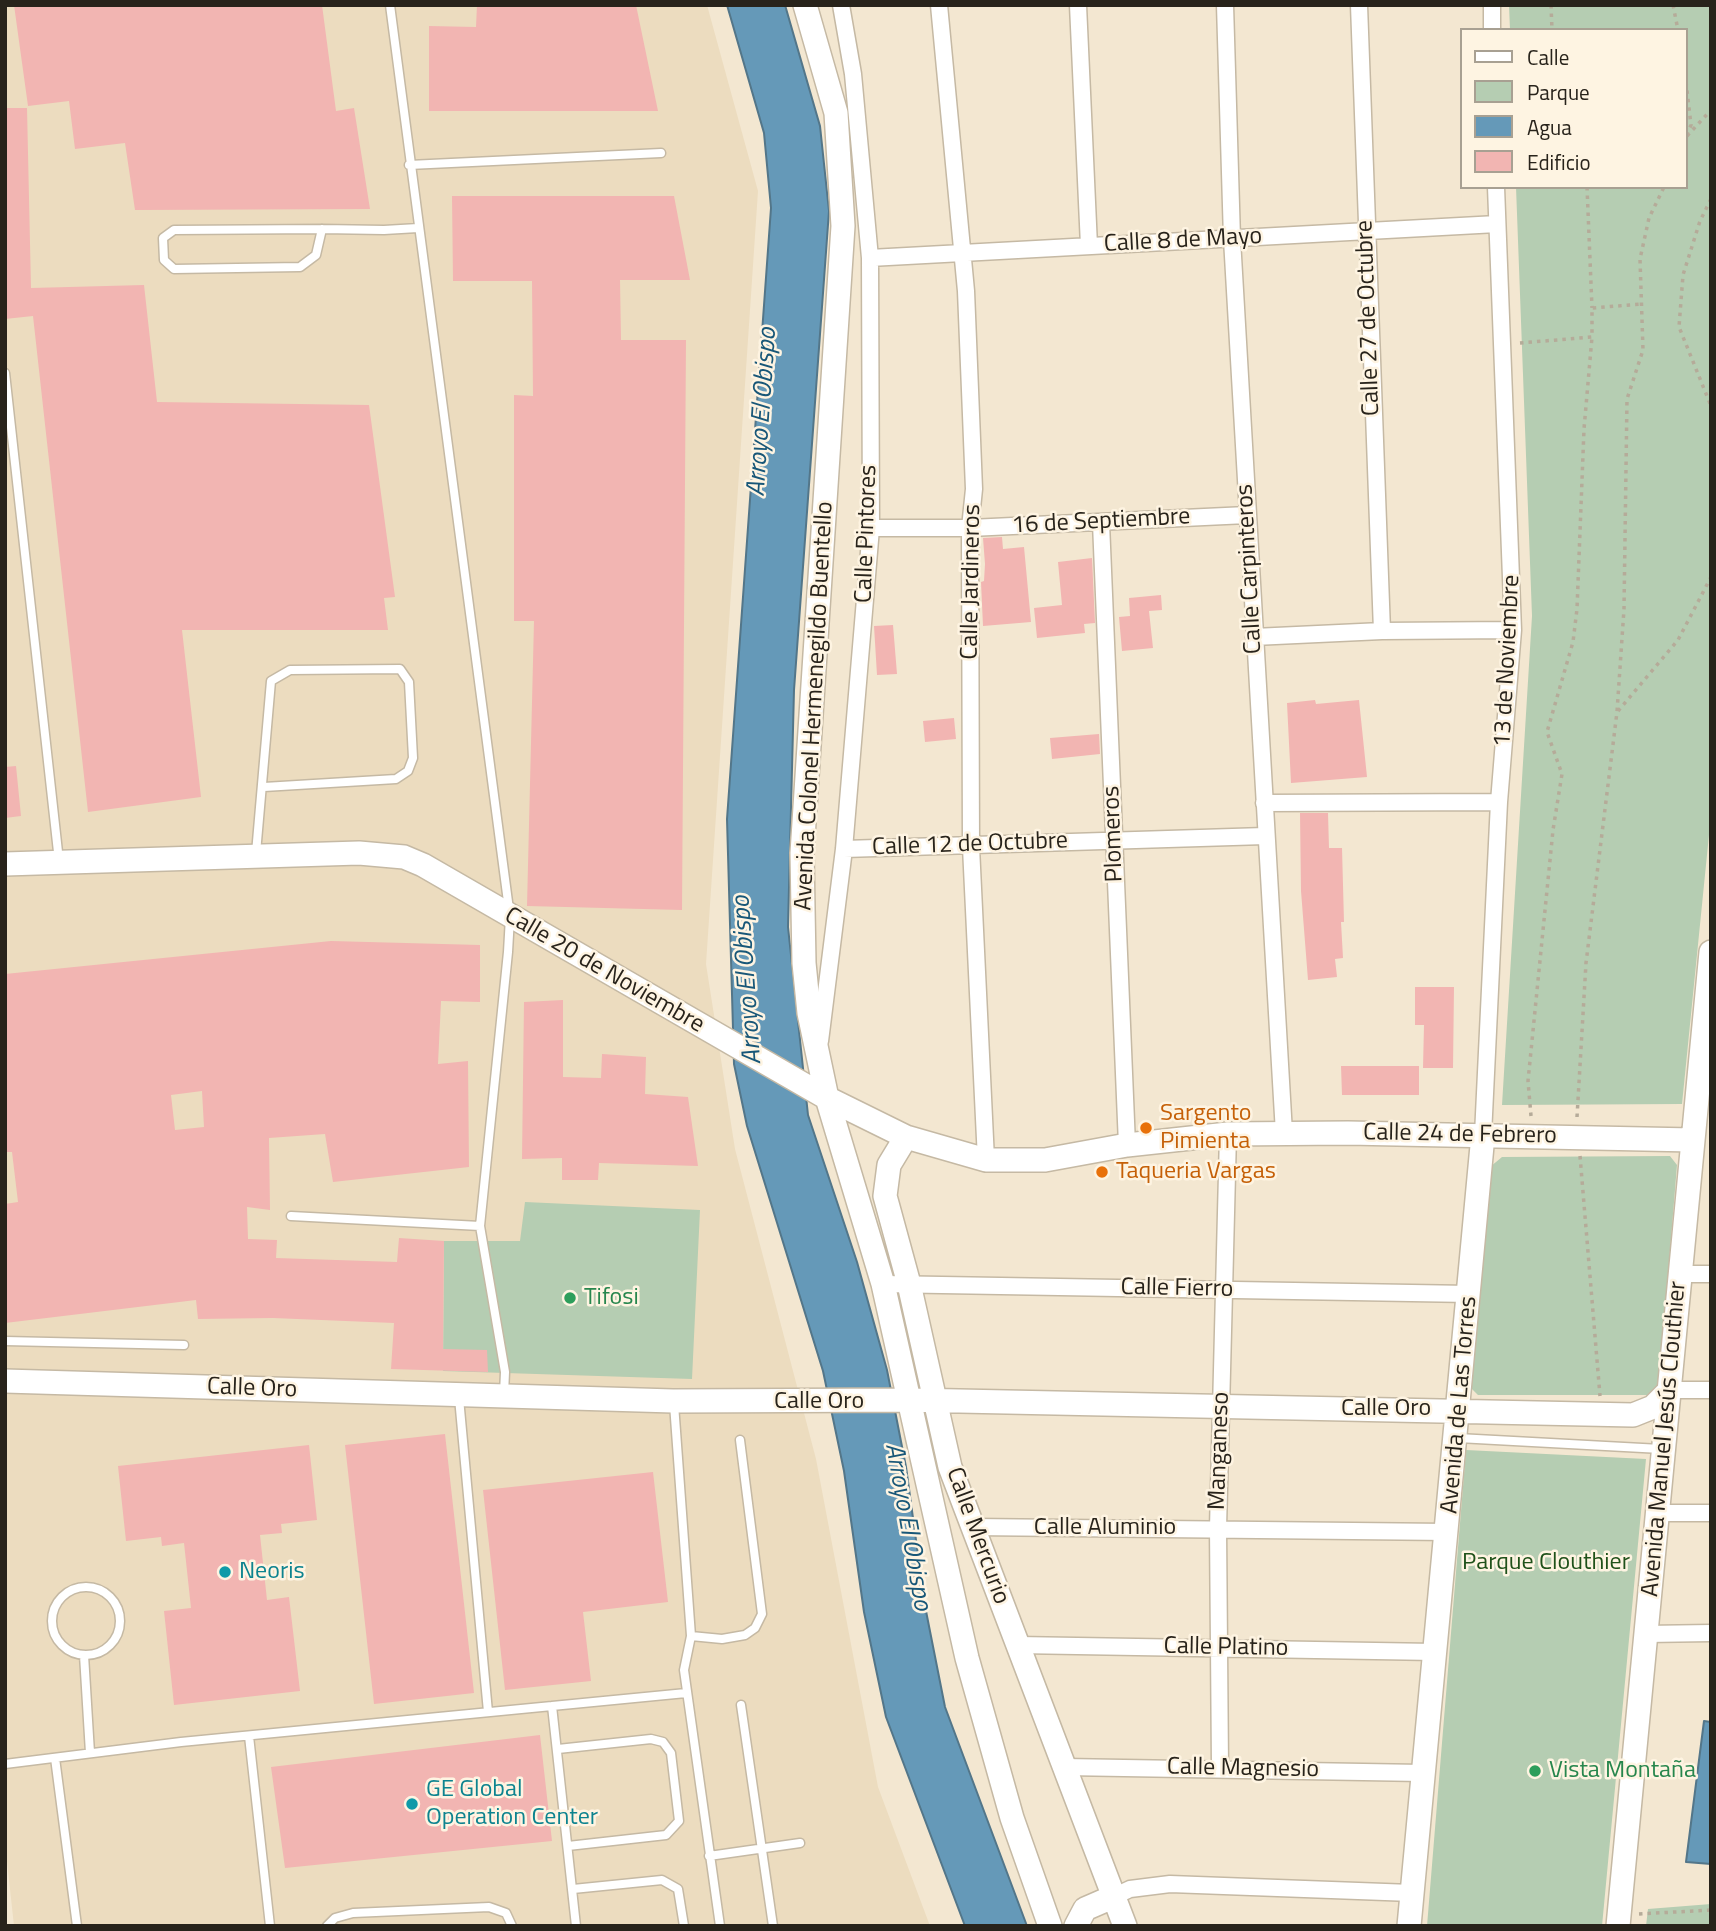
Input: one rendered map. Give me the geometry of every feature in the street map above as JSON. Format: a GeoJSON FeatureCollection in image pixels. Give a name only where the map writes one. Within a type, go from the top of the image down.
{"type":"FeatureCollection","features":[{"type":"Feature","properties":{"kind":"street","name":"Avenida Colonel Hermenegildo Buentello"},"geometry":{"type":"LineString","coordinates":[[806,5],[836,113],[844,226],[802,852],[804,963],[817,1061],[883,1284],[904,1401],[927,1474],[967,1658],[1012,1818],[1050,1926]]}},
{"type":"Feature","properties":{"kind":"street","name":"Calle Pintores"},"geometry":{"type":"LineString","coordinates":[[817,1061],[844,849],[871,528],[870,258],[853,74],[841,5]]}},
{"type":"Feature","properties":{"kind":"street","name":"Calle Jardineros"},"geometry":{"type":"LineString","coordinates":[[939,5],[960,252],[966,291],[974,489],[970,528],[971,847],[986,1160]]}},
{"type":"Feature","properties":{"kind":"street"},"geometry":{"type":"LineString","coordinates":[[1078,5],[1089,246]]}},
{"type":"Feature","properties":{"kind":"street","name":"Calle Carpinteros"},"geometry":{"type":"LineString","coordinates":[[1225,5],[1232,239],[1284,1133]]}},
{"type":"Feature","properties":{"kind":"street","name":"Calle 27 de Octubre"},"geometry":{"type":"LineString","coordinates":[[1359,5],[1382,631]]}},
{"type":"Feature","properties":{"kind":"street"},"geometry":{"type":"LineString","coordinates":[[1492,5],[1493,28]]}},
{"type":"Feature","properties":{"kind":"street","name":"13 de Noviembre"},"geometry":{"type":"LineString","coordinates":[[1483,1135],[1499,802],[1513,630],[1496,189]]}},
{"type":"Feature","properties":{"kind":"street","name":"Calle 8 de Mayo"},"geometry":{"type":"LineString","coordinates":[[870,258],[1497,224]]}},
{"type":"Feature","properties":{"kind":"street","name":"16 de Septiembre"},"geometry":{"type":"LineString","coordinates":[[871,528],[970,528],[1247,515]]}},
{"type":"Feature","properties":{"kind":"street","name":"Plomeros"},"geometry":{"type":"LineString","coordinates":[[1101,523],[1127,1145]]}},
{"type":"Feature","properties":{"kind":"street"},"geometry":{"type":"LineString","coordinates":[[1254,637],[1382,631],[1513,630]]}},
{"type":"Feature","properties":{"kind":"street"},"geometry":{"type":"LineString","coordinates":[[1264,803],[1499,802]]}},
{"type":"Feature","properties":{"kind":"street","name":"Calle 12 de Octubre"},"geometry":{"type":"LineString","coordinates":[[844,849],[1265,836]]}},
{"type":"Feature","properties":{"kind":"street","name":"Calle 20 de Noviembre"},"geometry":{"type":"LineString","coordinates":[[5,864],[383,853],[404,857],[423,864],[794,1080],[906,1137],[986,1160],[1045,1160],[1127,1145],[1228,1134]]}},
{"type":"Feature","properties":{"kind":"street","name":"Avenida Manuel Jesús Clouthier"},"geometry":{"type":"LineString","coordinates":[[1618,1920],[1680,1275],[1705,1140],[1711,952]]}},
{"type":"Feature","properties":{"kind":"street","name":"Calle 24 de Febrero"},"geometry":{"type":"LineString","coordinates":[[1228,1134],[1483,1135],[1705,1140]]}},
{"type":"Feature","properties":{"kind":"street","name":"Manganeso"},"geometry":{"type":"LineString","coordinates":[[1220,1767],[1217,1528],[1228,1134]]}},
{"type":"Feature","properties":{"kind":"street","name":"Avenida de Las Torres"},"geometry":{"type":"LineString","coordinates":[[1409,1926],[1448,1532],[1483,1135]]}},
{"type":"Feature","properties":{"kind":"street","name":"Calle Mercurio"},"geometry":{"type":"LineString","coordinates":[[906,1137],[889,1165],[885,1196],[909,1284],[950,1467],[1125,1926]]}},
{"type":"Feature","properties":{"kind":"street"},"geometry":{"type":"LineString","coordinates":[[1680,1275],[1711,1274]]}},
{"type":"Feature","properties":{"kind":"street","name":"Calle Fierro"},"geometry":{"type":"LineString","coordinates":[[883,1284],[1470,1294]]}},
{"type":"Feature","properties":{"kind":"street","name":"Calle Oro"},"geometry":{"type":"LineString","coordinates":[[5,1381],[673,1401],[904,1401],[1633,1415]]}},
{"type":"Feature","properties":{"kind":"street"},"geometry":{"type":"LineString","coordinates":[[1633,1415],[1653,1407],[1670,1390],[1711,1390]]}},
{"type":"Feature","properties":{"kind":"street"},"geometry":{"type":"LineString","coordinates":[[1633,1415],[1655,1428],[1662,1456]]}},
{"type":"Feature","properties":{"kind":"street"},"geometry":{"type":"LineString","coordinates":[[927,1474],[950,1467]]}},
{"type":"Feature","properties":{"kind":"street"},"geometry":{"type":"LineString","coordinates":[[1659,1513],[1711,1513]]}},
{"type":"Feature","properties":{"kind":"street","name":"Calle Aluminio"},"geometry":{"type":"LineString","coordinates":[[973,1527],[1448,1532]]}},
{"type":"Feature","properties":{"kind":"street"},"geometry":{"type":"LineString","coordinates":[[1646,1634],[1711,1633]]}},
{"type":"Feature","properties":{"kind":"street","name":"Calle Platino"},"geometry":{"type":"LineString","coordinates":[[1017,1645],[1435,1652]]}},
{"type":"Feature","properties":{"kind":"street","name":"Calle Magnesio"},"geometry":{"type":"LineString","coordinates":[[1064,1766],[1423,1773]]}},
{"type":"Feature","properties":{"kind":"street"},"geometry":{"type":"LineString","coordinates":[[1076,1926],[1085,1909],[1130,1889],[1170,1884],[1412,1892]]}},
{"type":"Feature","properties":{"kind":"lane"},"geometry":{"type":"LineString","coordinates":[[390,5],[408,165],[510,917],[480,1226],[505,1373],[504,1397]]}},
{"type":"Feature","properties":{"kind":"lane"},"geometry":{"type":"LineString","coordinates":[[408,165],[662,153]]}},
{"type":"Feature","properties":{"kind":"lane"},"geometry":{"type":"LineString","coordinates":[[322,229],[316,256],[300,267],[174,269],[164,260],[162,248],[163,237],[174,230],[418,228]]}},
{"type":"Feature","properties":{"kind":"lane"},"geometry":{"type":"LineString","coordinates":[[5,373],[59,864]]}},
{"type":"Feature","properties":{"kind":"lane"},"geometry":{"type":"LineString","coordinates":[[256,856],[271,681],[290,670],[400,669],[409,682],[413,758],[408,771],[396,779],[264,787]]}},
{"type":"Feature","properties":{"kind":"lane"},"geometry":{"type":"LineString","coordinates":[[291,1216],[480,1226]]}},
{"type":"Feature","properties":{"kind":"lane"},"geometry":{"type":"LineString","coordinates":[[5,1341],[184,1345]]}},
{"type":"Feature","properties":{"kind":"lane"},"geometry":{"type":"LineString","coordinates":[[458,1395],[488,1712]]}},
{"type":"Feature","properties":{"kind":"lane"},"geometry":{"type":"LineString","coordinates":[[673,1401],[691,1636],[684,1670],[686,1693],[720,1926]]}},
{"type":"Feature","properties":{"kind":"lane"},"geometry":{"type":"LineString","coordinates":[[1455,1438],[1662,1456]]}},
{"type":"Feature","properties":{"kind":"lane"},"geometry":{"type":"LineString","coordinates":[[691,1636],[722,1639],[744,1634],[755,1628],[762,1614],[740,1440]]}},
{"type":"Feature","properties":{"kind":"lane"},"geometry":{"type":"LineString","coordinates":[[87,1586],[107,1594],[114,1602],[120,1622],[113,1642],[105,1650],[84,1655],[64,1648],[52,1630],[51,1619],[53,1609],[66,1592],[87,1586]]}},
{"type":"Feature","properties":{"kind":"lane"},"geometry":{"type":"LineString","coordinates":[[84,1655],[90,1753]]}},
{"type":"Feature","properties":{"kind":"lane"},"geometry":{"type":"LineString","coordinates":[[5,1764],[249,1736],[686,1693]]}},
{"type":"Feature","properties":{"kind":"lane"},"geometry":{"type":"LineString","coordinates":[[741,1705],[773,1926]]}},
{"type":"Feature","properties":{"kind":"lane"},"geometry":{"type":"LineString","coordinates":[[552,1706],[576,1926]]}},
{"type":"Feature","properties":{"kind":"lane"},"geometry":{"type":"LineString","coordinates":[[249,1736],[270,1926]]}},
{"type":"Feature","properties":{"kind":"lane"},"geometry":{"type":"LineString","coordinates":[[558,1749],[659,1740],[671,1753],[679,1821],[666,1835],[568,1846]]}},
{"type":"Feature","properties":{"kind":"lane"},"geometry":{"type":"LineString","coordinates":[[55,1758],[77,1926]]}},
{"type":"Feature","properties":{"kind":"lane"},"geometry":{"type":"LineString","coordinates":[[709,1856],[800,1843]]}},
{"type":"Feature","properties":{"kind":"lane"},"geometry":{"type":"LineString","coordinates":[[573,1889],[662,1880],[678,1889],[684,1926]]}},
{"type":"Feature","properties":{"kind":"lane"},"geometry":{"type":"LineString","coordinates":[[327,1926],[335,1918],[352,1913],[489,1907],[506,1913],[512,1926]]}},
{"type":"Feature","properties":{"kind":"path"},"geometry":{"type":"LineString","coordinates":[[1551,5],[1552,28]]}},
{"type":"Feature","properties":{"kind":"path"},"geometry":{"type":"LineString","coordinates":[[1673,5],[1678,28]]}},
{"type":"Feature","properties":{"kind":"path"},"geometry":{"type":"LineString","coordinates":[[1688,99],[1691,125],[1688,132]]}},
{"type":"Feature","properties":{"kind":"path"},"geometry":{"type":"LineString","coordinates":[[1688,134],[1711,110]]}},
{"type":"Feature","properties":{"kind":"path"},"geometry":{"type":"LineString","coordinates":[[1532,1137],[1528,1081],[1553,830],[1562,774],[1547,732],[1573,642],[1577,609],[1584,429],[1592,337],[1587,189]]}},
{"type":"Feature","properties":{"kind":"path"},"geometry":{"type":"LineString","coordinates":[[1602,1414],[1576,1108],[1586,963],[1617,712],[1624,609],[1626,400],[1643,350],[1640,259],[1649,218],[1663,189]]}},
{"type":"Feature","properties":{"kind":"path"},"geometry":{"type":"LineString","coordinates":[[1711,199],[1700,221],[1683,275],[1679,327],[1711,406]]}},
{"type":"Feature","properties":{"kind":"path"},"geometry":{"type":"LineString","coordinates":[[1592,307],[1642,304]]}},
{"type":"Feature","properties":{"kind":"path"},"geometry":{"type":"LineString","coordinates":[[1503,344],[1592,337]]}},
{"type":"Feature","properties":{"kind":"path"},"geometry":{"type":"LineString","coordinates":[[1617,712],[1678,640],[1711,577]]}},
{"type":"Feature","properties":{"kind":"path"},"geometry":{"type":"LineString","coordinates":[[1618,1920],[1711,1910]]}},
{"type":"Feature","properties":{"kind":"shaded area"},"geometry":{"type":"Polygon","coordinates":[[[5,5],[707,5],[758,191],[706,964],[735,1149],[816,1459],[878,1787],[930,1926],[14,1926],[5,1843],[5,5]]]}},
{"type":"Feature","properties":{"kind":"green space"},"geometry":{"type":"Polygon","coordinates":[[[1509,5],[1711,5],[1711,815],[1682,1104],[1502,1105],[1532,616],[1516,189],[1688,189],[1688,28],[1510,28],[1509,5]]]}},
{"type":"Feature","properties":{"kind":"green space"},"geometry":{"type":"Polygon","coordinates":[[[1670,1156],[1677,1165],[1659,1386],[1647,1395],[1478,1395],[1469,1386],[1490,1167],[1502,1157],[1670,1156]]]}},
{"type":"Feature","properties":{"kind":"green space","name":"Tifosi"},"geometry":{"type":"Polygon","coordinates":[[[525,1202],[700,1210],[692,1379],[443,1371],[444,1241],[520,1241],[525,1202]]]}},
{"type":"Feature","properties":{"kind":"green space","name":"Parque Clouthier"},"geometry":{"type":"Polygon","coordinates":[[[1466,1450],[1646,1459],[1602,1926],[1427,1926],[1466,1450]]]}},
{"type":"Feature","properties":{"kind":"green space"},"geometry":{"type":"Polygon","coordinates":[[[1711,1904],[1711,1926],[1646,1926],[1648,1909],[1711,1904]]]}},
{"type":"Feature","properties":{"kind":"water","name":"Arroyo El Obispo"},"geometry":{"type":"Polygon","coordinates":[[[727,5],[785,5],[820,126],[829,211],[794,690],[788,927],[808,1115],[857,1262],[887,1370],[906,1467],[925,1606],[945,1707],[1027,1926],[965,1926],[886,1717],[864,1612],[844,1471],[823,1371],[747,1126],[734,1064],[727,819],[771,208],[764,133],[727,5]]]}},
{"type":"Feature","properties":{"kind":"water"},"geometry":{"type":"Polygon","coordinates":[[[1704,1721],[1711,1722],[1711,1864],[1686,1862],[1704,1721]]]}},
{"type":"Feature","properties":{"kind":"building"},"geometry":{"type":"Polygon","coordinates":[[[14,5],[322,5],[336,111],[354,108],[370,209],[135,210],[125,143],[75,149],[69,101],[28,106],[14,5]]]}},
{"type":"Feature","properties":{"kind":"building"},"geometry":{"type":"Polygon","coordinates":[[[477,5],[636,5],[658,111],[429,111],[429,26],[476,27],[477,5]]]}},
{"type":"Feature","properties":{"kind":"building"},"geometry":{"type":"Polygon","coordinates":[[[5,108],[27,108],[31,288],[144,285],[157,402],[369,405],[395,597],[384,598],[388,630],[182,630],[201,797],[88,812],[33,316],[5,319],[5,108]]]}},
{"type":"Feature","properties":{"kind":"building"},"geometry":{"type":"Polygon","coordinates":[[[452,196],[674,196],[690,280],[620,280],[621,340],[686,340],[682,910],[527,906],[534,621],[514,621],[514,395],[533,396],[532,281],[453,281],[452,196]]]}},
{"type":"Feature","properties":{"kind":"building"},"geometry":{"type":"Polygon","coordinates":[[[1002,537],[1003,549],[1024,547],[1031,622],[983,626],[983,538],[1002,537]]]}},
{"type":"Feature","properties":{"kind":"building"},"geometry":{"type":"Polygon","coordinates":[[[1092,558],[1095,623],[1084,624],[1085,633],[1037,638],[1034,608],[1062,605],[1058,562],[1092,558]]]}},
{"type":"Feature","properties":{"kind":"building"},"geometry":{"type":"Polygon","coordinates":[[[1161,595],[1162,610],[1149,611],[1153,648],[1122,651],[1119,617],[1130,616],[1129,598],[1161,595]]]}},
{"type":"Feature","properties":{"kind":"building"},"geometry":{"type":"Polygon","coordinates":[[[893,625],[897,674],[877,675],[874,626],[893,625]]]}},
{"type":"Feature","properties":{"kind":"building"},"geometry":{"type":"Polygon","coordinates":[[[1315,700],[1316,704],[1359,700],[1367,777],[1291,783],[1287,703],[1315,700]]]}},
{"type":"Feature","properties":{"kind":"building"},"geometry":{"type":"Polygon","coordinates":[[[954,718],[956,739],[925,742],[923,721],[954,718]]]}},
{"type":"Feature","properties":{"kind":"building"},"geometry":{"type":"Polygon","coordinates":[[[1099,734],[1100,754],[1052,759],[1050,738],[1099,734]]]}},
{"type":"Feature","properties":{"kind":"building"},"geometry":{"type":"Polygon","coordinates":[[[16,766],[21,816],[5,818],[5,767],[16,766]]]}},
{"type":"Feature","properties":{"kind":"building"},"geometry":{"type":"Polygon","coordinates":[[[1300,813],[1328,813],[1329,848],[1342,848],[1343,958],[1335,959],[1337,977],[1308,980],[1301,891],[1300,813]]]}},
{"type":"Feature","properties":{"kind":"building"},"geometry":{"type":"Polygon","coordinates":[[[331,941],[480,945],[480,1002],[441,1001],[438,1064],[468,1061],[469,1167],[333,1182],[325,1134],[269,1138],[270,1210],[247,1207],[248,1239],[277,1240],[276,1258],[397,1262],[399,1238],[444,1241],[443,1349],[487,1350],[488,1372],[391,1369],[394,1323],[273,1318],[198,1319],[196,1300],[5,1323],[5,1204],[18,1202],[12,1152],[5,1152],[5,974],[331,941]],[[202,1091],[171,1095],[175,1130],[204,1127],[202,1091]]]}},
{"type":"Feature","properties":{"kind":"building"},"geometry":{"type":"Polygon","coordinates":[[[1415,987],[1454,987],[1453,1068],[1423,1068],[1424,1025],[1415,1025],[1415,987]]]}},
{"type":"Feature","properties":{"kind":"building"},"geometry":{"type":"Polygon","coordinates":[[[563,1000],[563,1077],[601,1078],[602,1054],[646,1057],[645,1094],[688,1097],[698,1166],[599,1163],[598,1180],[562,1180],[562,1158],[522,1159],[524,1002],[563,1000]]]}},
{"type":"Feature","properties":{"kind":"building"},"geometry":{"type":"Polygon","coordinates":[[[1341,1066],[1419,1066],[1419,1095],[1342,1095],[1341,1066]]]}},
{"type":"Feature","properties":{"kind":"building"},"geometry":{"type":"Polygon","coordinates":[[[445,1434],[474,1693],[374,1704],[345,1445],[445,1434]]]}},
{"type":"Feature","properties":{"kind":"building","name":"Neoris"},"geometry":{"type":"Polygon","coordinates":[[[309,1445],[317,1520],[281,1524],[282,1533],[260,1535],[267,1600],[289,1597],[300,1691],[174,1705],[164,1611],[191,1608],[184,1543],[162,1546],[161,1537],[126,1541],[118,1466],[309,1445]]]}},
{"type":"Feature","properties":{"kind":"building"},"geometry":{"type":"Polygon","coordinates":[[[653,1472],[668,1602],[583,1612],[591,1681],[505,1690],[483,1490],[653,1472]]]}},
{"type":"Feature","properties":{"kind":"building","name":"GE Global Operation Center"},"geometry":{"type":"Polygon","coordinates":[[[540,1735],[552,1841],[285,1868],[271,1767],[540,1735]]]}},
{"type":"Feature","properties":{"kind":"place","name":"Sargento Pimienta"},"geometry":{"type":"Point","coordinates":[1146,1128]}},
{"type":"Feature","properties":{"kind":"place","name":"Taqueria Vargas"},"geometry":{"type":"Point","coordinates":[1102,1172]}},
{"type":"Feature","properties":{"kind":"place","name":"Tifosi"},"geometry":{"type":"Point","coordinates":[570,1298]}},
{"type":"Feature","properties":{"kind":"place","name":"Neoris"},"geometry":{"type":"Point","coordinates":[225,1572]}},
{"type":"Feature","properties":{"kind":"place","name":"Vista Montaña"},"geometry":{"type":"Point","coordinates":[1535,1771]}},
{"type":"Feature","properties":{"kind":"place","name":"GE Global Operation Center"},"geometry":{"type":"Point","coordinates":[412,1804]}}]}
